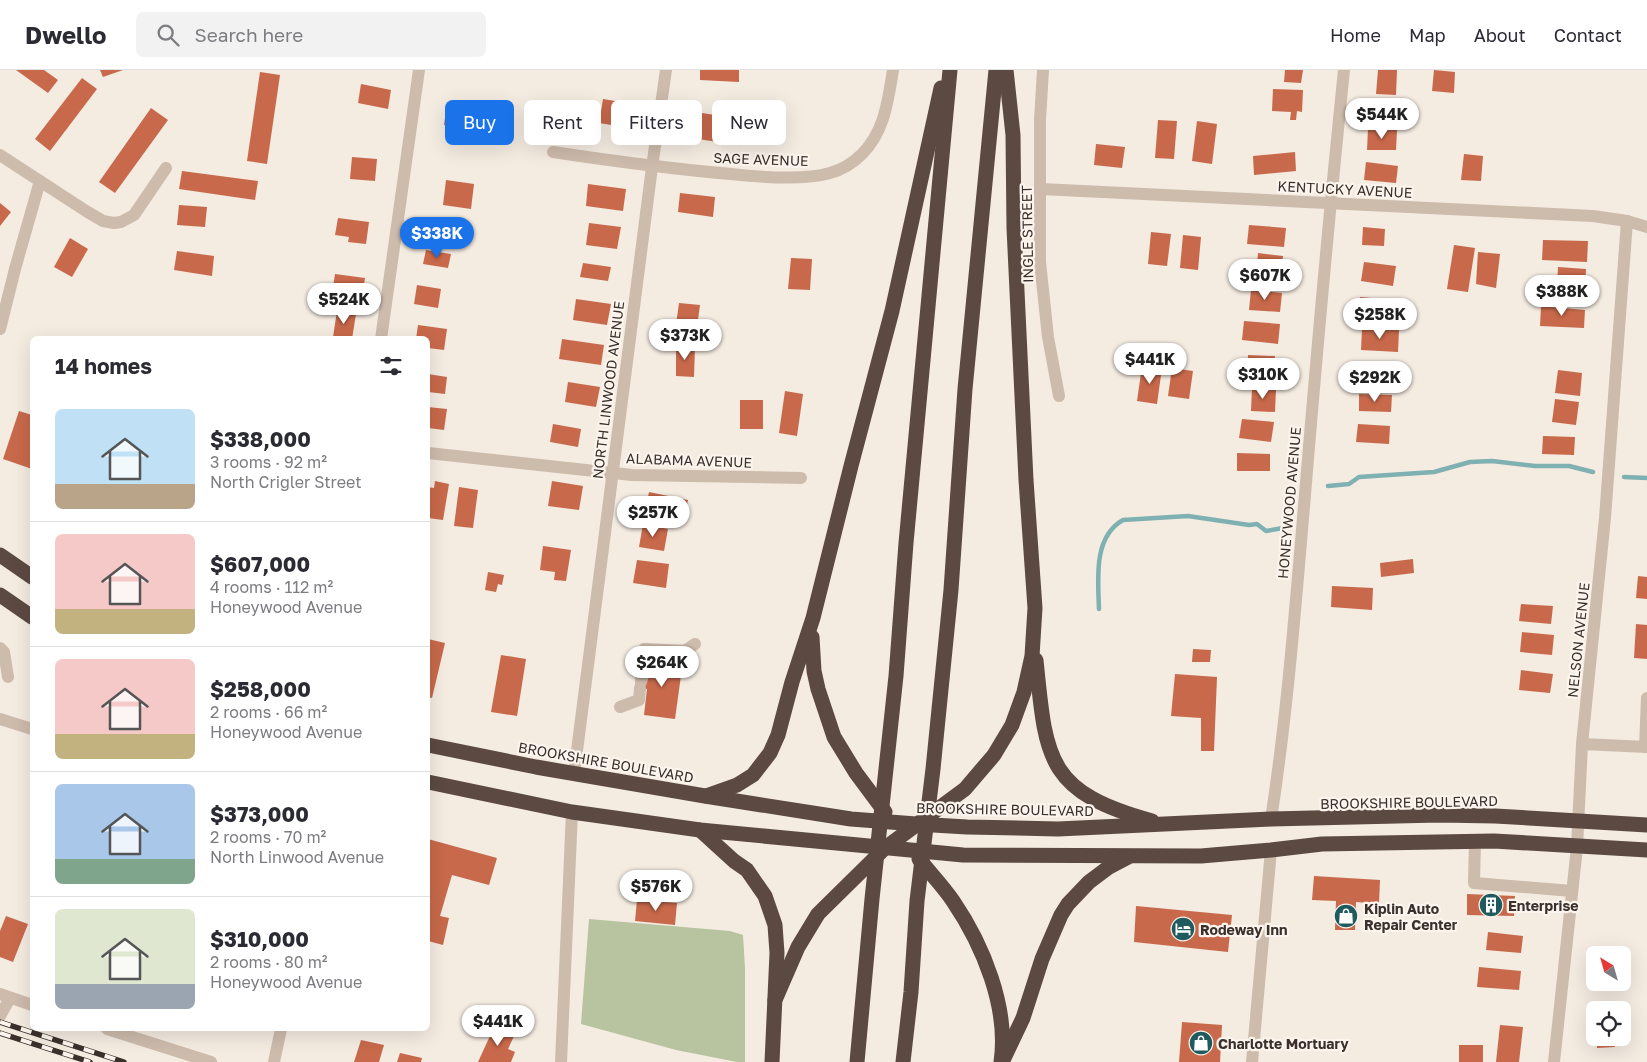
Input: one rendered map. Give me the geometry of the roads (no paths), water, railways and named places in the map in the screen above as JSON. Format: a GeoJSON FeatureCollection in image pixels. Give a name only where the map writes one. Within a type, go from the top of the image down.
{"type":"FeatureCollection","features":[{"type":"Feature","properties":{"kind":"highway"},"geometry":{"type":"LineString","coordinates":[[705,796],[737,785],[753,775],[770,753],[778,735],[792,682],[813,618],[892,311],[944,70]]}},
{"type":"Feature","properties":{"kind":"highway"},"geometry":{"type":"LineString","coordinates":[[857,1062],[896,676],[907,534],[950,70]]}},
{"type":"Feature","properties":{"kind":"highway"},"geometry":{"type":"LineString","coordinates":[[903,1062],[911,992],[917,901],[933,769],[950,599],[966,389],[996,70]]}},
{"type":"Feature","properties":{"kind":"highway"},"geometry":{"type":"LineString","coordinates":[[1006,70],[1013,135],[1014,237],[1026,480],[1035,608],[1034,639],[1042,723],[1049,750],[1059,771],[1076,789],[1120,812],[1164,824]]}},
{"type":"Feature","properties":{"kind":"highway"},"geometry":{"type":"LineString","coordinates":[[0,555],[30,576]]}},
{"type":"Feature","properties":{"kind":"highway"},"geometry":{"type":"LineString","coordinates":[[0,595],[30,616]]}},
{"type":"Feature","properties":{"kind":"highway"},"geometry":{"type":"LineString","coordinates":[[813,618],[812,658],[818,689],[834,737],[856,774],[952,901],[968,926],[1000,1006],[1003,1032],[1002,1062]]}},
{"type":"Feature","properties":{"kind":"highway"},"geometry":{"type":"LineString","coordinates":[[775,1000],[798,947],[818,914],[884,848],[965,789],[994,755],[1012,724],[1024,692],[1034,639]]}},
{"type":"Feature","properties":{"kind":"highway","name":"BROOKSHIRE BOULEVARD"},"geometry":{"type":"LineString","coordinates":[[430,745],[574,774],[705,796],[851,819],[916,824],[1058,829],[1270,819],[1438,815],[1495,816],[1647,825]]}},
{"type":"Feature","properties":{"kind":"highway"},"geometry":{"type":"LineString","coordinates":[[430,782],[572,812],[700,830],[963,855],[1201,856],[1322,844],[1475,841],[1647,850]]}},
{"type":"Feature","properties":{"kind":"highway"},"geometry":{"type":"LineString","coordinates":[[700,830],[734,861],[747,870],[765,896],[775,925],[777,953],[772,1062]]}},
{"type":"Feature","properties":{"kind":"highway"},"geometry":{"type":"LineString","coordinates":[[1002,1062],[1023,1018],[1042,959],[1061,915],[1068,904],[1090,882],[1110,867],[1131,855]]}},
{"type":"Feature","properties":{"kind":"street"},"geometry":{"type":"LineString","coordinates":[[381,336],[419,70]]}},
{"type":"Feature","properties":{"kind":"street","name":"NORTH LINWOOD AVENUE"},"geometry":{"type":"LineString","coordinates":[[574,774],[666,70]]}},
{"type":"Feature","properties":{"kind":"street","name":"SAGE AVENUE"},"geometry":{"type":"LineString","coordinates":[[652,167],[759,176],[812,177],[830,173],[847,166],[862,155],[877,134],[887,106],[893,70]]}},
{"type":"Feature","properties":{"kind":"street","name":"INGLE STREET"},"geometry":{"type":"LineString","coordinates":[[1043,70],[1040,120],[1040,262],[1044,310],[1060,396]]}},
{"type":"Feature","properties":{"kind":"street","name":"HONEYWOOD AVENUE"},"geometry":{"type":"LineString","coordinates":[[1270,819],[1280,761],[1344,70]]}},
{"type":"Feature","properties":{"kind":"street"},"geometry":{"type":"LineString","coordinates":[[553,152],[652,167]]}},
{"type":"Feature","properties":{"kind":"street"},"geometry":{"type":"LineString","coordinates":[[0,155],[103,221],[114,223],[134,216],[166,168]]}},
{"type":"Feature","properties":{"kind":"street"},"geometry":{"type":"LineString","coordinates":[[0,329],[40,181]]}},
{"type":"Feature","properties":{"kind":"street","name":"KENTUCKY AVENUE"},"geometry":{"type":"LineString","coordinates":[[1041,190],[1593,216],[1628,221],[1647,227]]}},
{"type":"Feature","properties":{"kind":"street","name":"NELSON AVENUE"},"geometry":{"type":"LineString","coordinates":[[1554,1062],[1577,847],[1582,744],[1605,518],[1628,221]]}},
{"type":"Feature","properties":{"kind":"street","name":"ALABAMA AVENUE"},"geometry":{"type":"LineString","coordinates":[[430,453],[632,475],[801,478]]}},
{"type":"Feature","properties":{"kind":"street"},"geometry":{"type":"LineString","coordinates":[[620,707],[639,700],[644,650],[685,651],[695,644]]}},
{"type":"Feature","properties":{"kind":"street"},"geometry":{"type":"LineString","coordinates":[[0,648],[4,652],[8,678]]}},
{"type":"Feature","properties":{"kind":"street"},"geometry":{"type":"LineString","coordinates":[[1582,744],[1646,747],[1647,698]]}},
{"type":"Feature","properties":{"kind":"street"},"geometry":{"type":"LineString","coordinates":[[0,719],[30,728]]}},
{"type":"Feature","properties":{"kind":"street"},"geometry":{"type":"LineString","coordinates":[[561,1062],[572,812]]}},
{"type":"Feature","properties":{"kind":"street"},"geometry":{"type":"LineString","coordinates":[[1475,841],[1474,883],[1572,891]]}},
{"type":"Feature","properties":{"kind":"street"},"geometry":{"type":"LineString","coordinates":[[1252,1062],[1271,850]]}},
{"type":"Feature","properties":{"kind":"street"},"geometry":{"type":"LineString","coordinates":[[0,1016],[5,996],[30,1004]]}},
{"type":"Feature","properties":{"kind":"street"},"geometry":{"type":"LineString","coordinates":[[113,1031],[211,1062]]}},
{"type":"Feature","properties":{"kind":"street"},"geometry":{"type":"LineString","coordinates":[[274,1062],[281,1031]]}},
{"type":"Feature","properties":{"kind":"waterway"},"geometry":{"type":"LineString","coordinates":[[1328,486],[1349,484],[1359,477],[1434,472],[1470,462],[1492,461],[1535,466],[1569,466],[1593,472]]}},
{"type":"Feature","properties":{"kind":"waterway"},"geometry":{"type":"LineString","coordinates":[[1624,477],[1647,478]]}},
{"type":"Feature","properties":{"kind":"waterway"},"geometry":{"type":"LineString","coordinates":[[1099,609],[1098,572],[1102,548],[1106,537],[1113,527],[1123,520],[1188,516],[1249,525],[1257,524],[1266,531],[1283,528]]}},
{"type":"Feature","properties":{"kind":"railway"},"geometry":{"type":"LineString","coordinates":[[0,1022],[124,1062]]}},
{"type":"Feature","properties":{"kind":"railway"},"geometry":{"type":"LineString","coordinates":[[0,1033],[90,1062]]}},
{"type":"Feature","properties":{"kind":"place","name":"Enterprise"},"geometry":{"type":"Point","coordinates":[1491,905]}},
{"type":"Feature","properties":{"kind":"place","name":"Kiplin Auto Repair Center"},"geometry":{"type":"Point","coordinates":[1346,916]}},
{"type":"Feature","properties":{"kind":"place","name":"Rodeway Inn"},"geometry":{"type":"Point","coordinates":[1183,929]}},
{"type":"Feature","properties":{"kind":"place","name":"Charlotte Mortuary"},"geometry":{"type":"Point","coordinates":[1201,1043]}}]}
